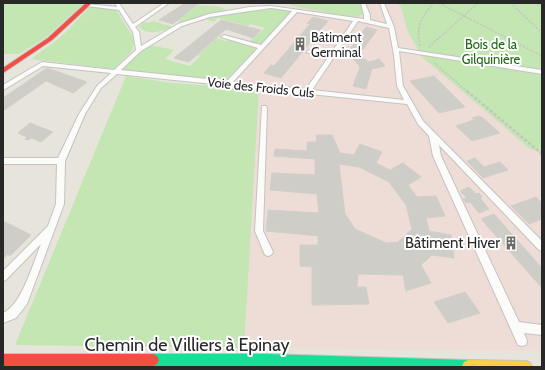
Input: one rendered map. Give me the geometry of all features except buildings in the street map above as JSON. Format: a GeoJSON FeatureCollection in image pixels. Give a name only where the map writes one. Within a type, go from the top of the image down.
{"type":"FeatureCollection","features":[{"type":"Feature","properties":{"kind":"street"},"geometry":{"type":"LineString","coordinates":[[3,71],[50,39],[88,4]]}},
{"type":"Feature","properties":{"kind":"street","name":"Chemin de Villiers à Epinay"},"geometry":{"type":"LineString","coordinates":[[3,360],[265,360],[371,366],[526,367]]}},
{"type":"Feature","properties":{"kind":"lane"},"geometry":{"type":"LineString","coordinates":[[116,3],[136,32],[139,50]]}},
{"type":"Feature","properties":{"kind":"lane"},"geometry":{"type":"LineString","coordinates":[[132,27],[167,3]]}},
{"type":"Feature","properties":{"kind":"lane"},"geometry":{"type":"LineString","coordinates":[[250,8],[254,3]]}},
{"type":"Feature","properties":{"kind":"lane"},"geometry":{"type":"LineString","coordinates":[[264,3],[271,7]]}},
{"type":"Feature","properties":{"kind":"lane"},"geometry":{"type":"LineString","coordinates":[[363,3],[367,15],[367,21]]}},
{"type":"Feature","properties":{"kind":"lane"},"geometry":{"type":"LineString","coordinates":[[382,3],[391,27],[400,86],[407,102],[420,122],[542,247]]}},
{"type":"Feature","properties":{"kind":"lane"},"geometry":{"type":"LineString","coordinates":[[88,4],[120,9]]}},
{"type":"Feature","properties":{"kind":"lane"},"geometry":{"type":"LineString","coordinates":[[3,318],[12,314],[23,301],[53,225],[60,204],[61,161],[82,114],[99,87],[114,71],[139,50],[180,25],[209,16],[250,8],[271,7],[296,10],[367,21],[391,27]]}},
{"type":"Feature","properties":{"kind":"lane"},"geometry":{"type":"LineString","coordinates":[[228,84],[296,10]]}},
{"type":"Feature","properties":{"kind":"lane"},"geometry":{"type":"LineString","coordinates":[[307,92],[356,20]]}},
{"type":"Feature","properties":{"kind":"lane"},"geometry":{"type":"LineString","coordinates":[[224,37],[262,47]]}},
{"type":"Feature","properties":{"kind":"lane"},"geometry":{"type":"LineString","coordinates":[[395,49],[542,72]]}},
{"type":"Feature","properties":{"kind":"lane"},"geometry":{"type":"LineString","coordinates":[[309,52],[330,58]]}},
{"type":"Feature","properties":{"kind":"lane","name":"Voie des Froids Culs"},"geometry":{"type":"LineString","coordinates":[[3,88],[33,68],[42,64],[407,102]]}},
{"type":"Feature","properties":{"kind":"lane"},"geometry":{"type":"LineString","coordinates":[[264,108],[259,230],[268,252]]}},
{"type":"Feature","properties":{"kind":"lane"},"geometry":{"type":"LineString","coordinates":[[433,135],[437,156],[522,341]]}},
{"type":"Feature","properties":{"kind":"lane"},"geometry":{"type":"LineString","coordinates":[[3,161],[61,161]]}},
{"type":"Feature","properties":{"kind":"lane"},"geometry":{"type":"LineString","coordinates":[[3,277],[53,225]]}},
{"type":"Feature","properties":{"kind":"lane"},"geometry":{"type":"LineString","coordinates":[[515,326],[542,330]]}},
{"type":"Feature","properties":{"kind":"path"},"geometry":{"type":"LineString","coordinates":[[434,3],[423,14],[419,22],[418,38],[422,53],[542,154]]}},
{"type":"Feature","properties":{"kind":"path"},"geometry":{"type":"LineString","coordinates":[[439,3],[542,56]]}},
{"type":"Feature","properties":{"kind":"path"},"geometry":{"type":"LineString","coordinates":[[422,53],[478,3]]}},
{"type":"Feature","properties":{"kind":"path"},"geometry":{"type":"LineString","coordinates":[[511,3],[542,33]]}},
{"type":"Feature","properties":{"kind":"path"},"geometry":{"type":"LineString","coordinates":[[535,3],[542,6]]}},
{"type":"Feature","properties":{"kind":"shaded area"},"geometry":{"type":"Polygon","coordinates":[[[274,3],[542,3],[542,351],[244,348],[259,89],[256,84],[238,82],[235,77],[298,9],[274,3]]]}},
{"type":"Feature","properties":{"kind":"green space"},"geometry":{"type":"Polygon","coordinates":[[[3,3],[84,3],[45,38],[19,54],[3,54],[3,3]]]}},
{"type":"Feature","properties":{"kind":"green space"},"geometry":{"type":"Polygon","coordinates":[[[292,3],[361,3],[364,14],[354,18],[290,5],[292,3]]]}},
{"type":"Feature","properties":{"kind":"green space","name":"Bois de la Gilquinière"},"geometry":{"type":"Polygon","coordinates":[[[397,3],[542,3],[542,153],[529,148],[422,57],[408,32],[401,7],[397,3]]]}},
{"type":"Feature","properties":{"kind":"green space"},"geometry":{"type":"Polygon","coordinates":[[[198,5],[216,6],[226,10],[214,12],[182,23],[178,22],[198,5]]]}},
{"type":"Feature","properties":{"kind":"green space"},"geometry":{"type":"Polygon","coordinates":[[[90,7],[116,10],[135,40],[131,52],[114,69],[31,59],[62,36],[90,7]]]}},
{"type":"Feature","properties":{"kind":"green space"},"geometry":{"type":"Polygon","coordinates":[[[277,9],[291,13],[263,44],[249,42],[265,28],[250,24],[248,26],[218,18],[214,22],[205,19],[249,10],[277,9]]]}},
{"type":"Feature","properties":{"kind":"green space"},"geometry":{"type":"Polygon","coordinates":[[[152,21],[174,27],[161,31],[147,32],[139,27],[143,22],[149,23],[152,21]]]}},
{"type":"Feature","properties":{"kind":"green space"},"geometry":{"type":"Polygon","coordinates":[[[217,38],[225,41],[232,40],[255,47],[256,49],[227,79],[213,80],[119,70],[150,45],[174,50],[165,59],[190,66],[200,56],[198,55],[217,38]]]}},
{"type":"Feature","properties":{"kind":"green space"},"geometry":{"type":"Polygon","coordinates":[[[126,76],[172,83],[259,89],[244,348],[15,345],[126,76]]]}},
{"type":"Feature","properties":{"kind":"traffic: fast"},"geometry":{"type":"LineString","coordinates":[[153,360],[265,360],[468,366]]}},
{"type":"Feature","properties":{"kind":"traffic: slow"},"geometry":{"type":"LineString","coordinates":[[468,366],[526,367]]}},
{"type":"Feature","properties":{"kind":"traffic: jam"},"geometry":{"type":"LineString","coordinates":[[3,71],[50,39],[89,3]]}},
{"type":"Feature","properties":{"kind":"traffic: jam"},"geometry":{"type":"LineString","coordinates":[[3,360],[153,360]]}},
{"type":"Feature","properties":{"kind":"place","name":"Bâtiment Germinal"},"geometry":{"type":"Point","coordinates":[300,44]}},
{"type":"Feature","properties":{"kind":"place","name":"Bâtiment Hiver"},"geometry":{"type":"Point","coordinates":[511,243]}}]}
